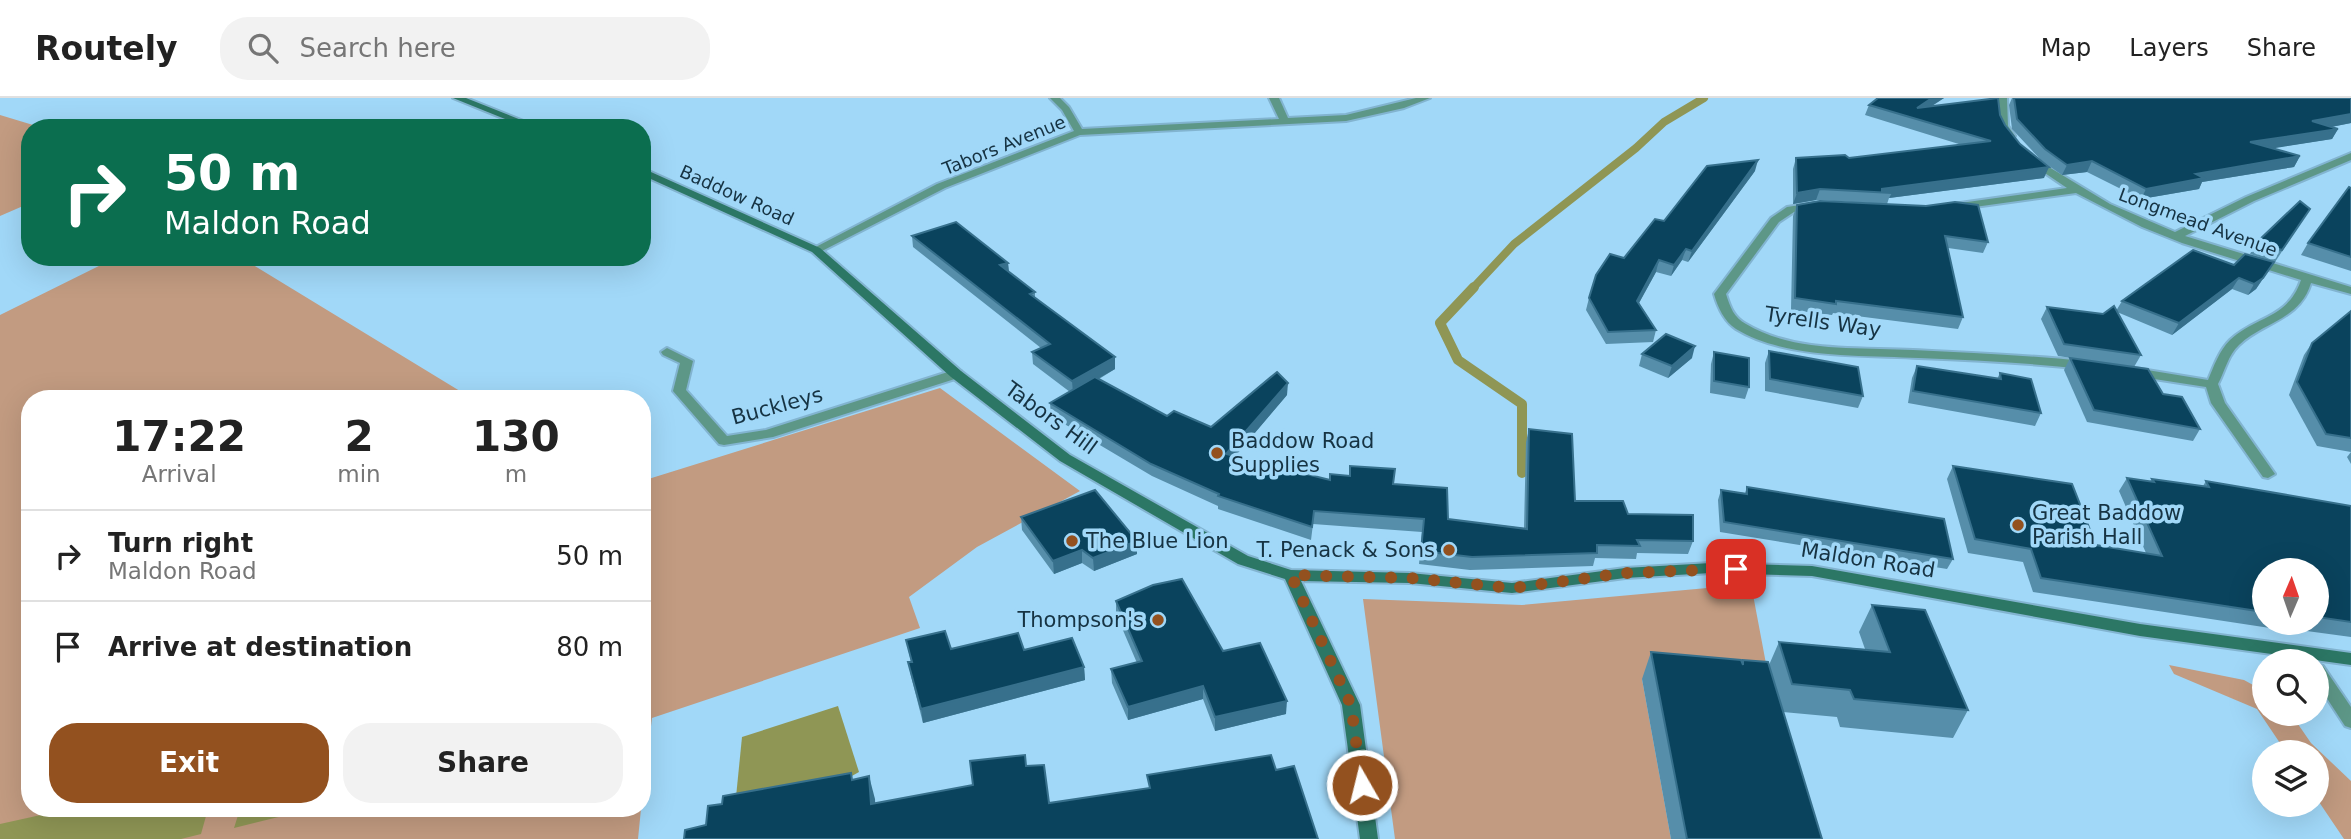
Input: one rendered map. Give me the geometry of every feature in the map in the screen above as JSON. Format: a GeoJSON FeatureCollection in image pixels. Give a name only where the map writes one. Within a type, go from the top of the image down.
{"type":"FeatureCollection","features":[{"type":"Feature","properties":{"kind":"street"},"geometry":{"type":"LineString","coordinates":[[458,98],[513,119]]}},
{"type":"Feature","properties":{"kind":"street"},"geometry":{"type":"LineString","coordinates":[[1055,98],[1066,109],[1079,132]]}},
{"type":"Feature","properties":{"kind":"street"},"geometry":{"type":"LineString","coordinates":[[1274,98],[1285,122]]}},
{"type":"Feature","properties":{"kind":"street","name":"Tabors Avenue"},"geometry":{"type":"LineString","coordinates":[[816,250],[941,187],[1079,132],[1346,118],[1425,98]]}},
{"type":"Feature","properties":{"kind":"street","name":"Longmead Avenue"},"geometry":{"type":"LineString","coordinates":[[2002,98],[2003,125],[2020,148],[2077,191],[2107,207],[2176,236],[2351,291]]}},
{"type":"Feature","properties":{"kind":"street"},"geometry":{"type":"LineString","coordinates":[[2176,236],[2250,199],[2351,156]]}},
{"type":"Feature","properties":{"kind":"street","name":"Baddow Road"},"geometry":{"type":"LineString","coordinates":[[651,175],[816,250]]}},
{"type":"Feature","properties":{"kind":"street"},"geometry":{"type":"LineString","coordinates":[[1935,209],[2077,191]]}},
{"type":"Feature","properties":{"kind":"street","name":"Tyrells Way"},"geometry":{"type":"LineString","coordinates":[[1830,206],[1791,209],[1775,220],[1720,294],[1725,312],[1740,327],[1784,342],[1842,350],[2036,359],[2094,366]]}},
{"type":"Feature","properties":{"kind":"street","name":"Tabors Hill"},"geometry":{"type":"LineString","coordinates":[[816,250],[876,300],[956,374],[1065,458],[1243,560],[1291,575]]}},
{"type":"Feature","properties":{"kind":"street"},"geometry":{"type":"LineString","coordinates":[[2268,474],[2218,403],[2211,384],[2225,354],[2235,342],[2291,310],[2305,287],[2306,278]]}},
{"type":"Feature","properties":{"kind":"street","name":"Buckleys"},"geometry":{"type":"LineString","coordinates":[[667,352],[687,361],[679,391],[724,441],[768,434],[956,374]]}},
{"type":"Feature","properties":{"kind":"street"},"geometry":{"type":"LineString","coordinates":[[2120,370],[2211,384]]}},
{"type":"Feature","properties":{"kind":"street","name":"Maldon Road"},"geometry":{"type":"LineString","coordinates":[[1291,575],[1410,578],[1512,588],[1625,573],[1711,568],[1812,572],[2254,649]]}},
{"type":"Feature","properties":{"kind":"street"},"geometry":{"type":"LineString","coordinates":[[1291,575],[1351,705],[1370,839]]}},
{"type":"Feature","properties":{"kind":"street","name":"Maldon Road"},"geometry":{"type":"LineString","coordinates":[[2329,658],[2351,659]]}},
{"type":"Feature","properties":{"kind":"street"},"geometry":{"type":"LineString","coordinates":[[2329,688],[2351,721]]}},
{"type":"Feature","properties":{"kind":"shaded area"},"geometry":{"type":"Polygon","coordinates":[[[0,115],[21,121],[21,207],[0,216],[0,115]]]}},
{"type":"Feature","properties":{"kind":"shaded area"},"geometry":{"type":"Polygon","coordinates":[[[99,266],[255,266],[458,390],[21,390],[21,817],[640,817],[638,839],[0,839],[0,315],[99,266]]]}},
{"type":"Feature","properties":{"kind":"shaded area"},"geometry":{"type":"Polygon","coordinates":[[[940,388],[1080,491],[977,547],[909,597],[920,628],[652,718],[651,726],[651,478],[940,388]]]}},
{"type":"Feature","properties":{"kind":"shaded area"},"geometry":{"type":"Polygon","coordinates":[[[1751,584],[1767,669],[1642,679],[1671,839],[1395,839],[1363,599],[1522,605],[1751,584]]]}},
{"type":"Feature","properties":{"kind":"shaded area"},"geometry":{"type":"Polygon","coordinates":[[[2169,665],[2244,680],[2252,684],[2252,707],[2174,674],[2169,665]]]}},
{"type":"Feature","properties":{"kind":"shaded area"},"geometry":{"type":"Polygon","coordinates":[[[838,706],[859,772],[834,786],[735,807],[742,737],[838,706]]]}},
{"type":"Feature","properties":{"kind":"shaded area"},"geometry":{"type":"Polygon","coordinates":[[[2268,726],[2299,726],[2309,740],[2278,740],[2268,726]]]}},
{"type":"Feature","properties":{"kind":"shaded area"},"geometry":{"type":"Polygon","coordinates":[[[2329,760],[2351,781],[2351,839],[2344,839],[2329,817],[2329,760]]]}},
{"type":"Feature","properties":{"kind":"shaded area"},"geometry":{"type":"Polygon","coordinates":[[[32,817],[206,817],[201,834],[181,839],[0,839],[0,824],[32,817]]]}},
{"type":"Feature","properties":{"kind":"shaded area"},"geometry":{"type":"Polygon","coordinates":[[[237,817],[279,817],[234,828],[237,817]]]}},
{"type":"Feature","properties":{"kind":"building"},"geometry":{"type":"Polygon","coordinates":[[[1878,98],[1932,98],[1917,108],[1998,98],[2000,115],[2005,125],[2020,144],[2049,167],[1882,189],[1882,192],[1892,193],[1820,189],[1797,193],[1796,158],[1845,155],[1849,158],[1991,141],[1869,105],[1878,98]]]}},
{"type":"Feature","properties":{"kind":"building"},"geometry":{"type":"Polygon","coordinates":[[[2014,98],[2351,98],[2351,114],[2312,121],[2338,129],[2250,142],[2300,156],[2196,174],[2204,178],[2146,189],[2092,161],[2067,165],[2045,149],[2017,119],[2014,98]]]}},
{"type":"Feature","properties":{"kind":"building"},"geometry":{"type":"Polygon","coordinates":[[[1758,160],[1692,251],[1686,249],[1674,265],[1659,260],[1637,301],[1656,330],[1608,332],[1589,298],[1596,275],[1610,254],[1624,258],[1655,219],[1664,221],[1707,166],[1758,160]]]}},
{"type":"Feature","properties":{"kind":"building"},"geometry":{"type":"Polygon","coordinates":[[[2349,187],[2351,188],[2351,257],[2308,243],[2349,187]]]}},
{"type":"Feature","properties":{"kind":"building"},"geometry":{"type":"Polygon","coordinates":[[[1820,201],[1926,206],[1955,202],[1978,205],[1988,242],[1945,236],[1963,317],[1795,298],[1797,205],[1820,201]]]}},
{"type":"Feature","properties":{"kind":"building"},"geometry":{"type":"Polygon","coordinates":[[[2300,201],[2310,209],[2282,250],[2256,243],[2300,201]]]}},
{"type":"Feature","properties":{"kind":"building"},"geometry":{"type":"Polygon","coordinates":[[[956,222],[1008,263],[1000,265],[1035,292],[1030,294],[1115,357],[1072,381],[1032,352],[1050,344],[912,236],[956,222]]]}},
{"type":"Feature","properties":{"kind":"building"},"geometry":{"type":"Polygon","coordinates":[[[2193,250],[2234,265],[2245,254],[2274,262],[2263,278],[2254,284],[2239,278],[2179,323],[2122,301],[2193,250]]]}},
{"type":"Feature","properties":{"kind":"building"},"geometry":{"type":"Polygon","coordinates":[[[2114,306],[2141,355],[2064,344],[2047,307],[2103,314],[2114,306]]]}},
{"type":"Feature","properties":{"kind":"building"},"geometry":{"type":"Polygon","coordinates":[[[2351,311],[2351,438],[2326,434],[2297,382],[2312,343],[2351,311]]]}},
{"type":"Feature","properties":{"kind":"building"},"geometry":{"type":"Polygon","coordinates":[[[1666,334],[1695,346],[1672,366],[1642,354],[1666,334]]]}},
{"type":"Feature","properties":{"kind":"building"},"geometry":{"type":"Polygon","coordinates":[[[1769,351],[1858,367],[1863,396],[1770,379],[1769,351]]]}},
{"type":"Feature","properties":{"kind":"building"},"geometry":{"type":"Polygon","coordinates":[[[1714,352],[1749,358],[1749,387],[1714,381],[1714,352]]]}},
{"type":"Feature","properties":{"kind":"building"},"geometry":{"type":"Polygon","coordinates":[[[2070,358],[2148,369],[2163,394],[2182,397],[2200,429],[2094,410],[2070,358]]]}},
{"type":"Feature","properties":{"kind":"building"},"geometry":{"type":"Polygon","coordinates":[[[1917,366],[2001,379],[2000,373],[2031,379],[2041,413],[1913,391],[1917,366]]]}},
{"type":"Feature","properties":{"kind":"building"},"geometry":{"type":"Polygon","coordinates":[[[1277,372],[1288,383],[1226,454],[1330,480],[1330,474],[1350,476],[1350,466],[1395,469],[1393,484],[1447,488],[1448,519],[1527,529],[1529,429],[1572,434],[1575,501],[1623,501],[1628,514],[1693,515],[1693,541],[1637,540],[1640,546],[1597,545],[1597,553],[1472,557],[1421,551],[1424,519],[1314,511],[1312,527],[1218,496],[1219,494],[1151,464],[1050,403],[1095,377],[1167,416],[1174,411],[1211,427],[1277,372]]]}},
{"type":"Feature","properties":{"kind":"building"},"geometry":{"type":"Polygon","coordinates":[[[1953,466],[2072,484],[2096,545],[2162,556],[2127,478],[2209,487],[2206,481],[2351,506],[2351,622],[2329,619],[2329,558],[2252,558],[2252,610],[2041,578],[2031,549],[1975,539],[1953,466]]]}},
{"type":"Feature","properties":{"kind":"building"},"geometry":{"type":"Polygon","coordinates":[[[1747,487],[1944,519],[1953,559],[1724,522],[1721,490],[1747,494],[1747,487]]]}},
{"type":"Feature","properties":{"kind":"building","name":"The Blue Lion"},"geometry":{"type":"Polygon","coordinates":[[[1095,490],[1137,541],[1093,558],[1082,550],[1053,561],[1021,517],[1095,490]]]}},
{"type":"Feature","properties":{"kind":"building"},"geometry":{"type":"Polygon","coordinates":[[[1182,579],[1223,651],[1260,643],[1287,701],[1215,717],[1203,686],[1128,707],[1111,669],[1142,661],[1116,601],[1153,585],[1182,579]]]}},
{"type":"Feature","properties":{"kind":"building"},"geometry":{"type":"Polygon","coordinates":[[[1872,605],[1925,610],[1968,710],[1854,699],[1850,690],[1792,684],[1779,642],[1890,652],[1872,605]]]}},
{"type":"Feature","properties":{"kind":"building"},"geometry":{"type":"Polygon","coordinates":[[[945,631],[951,649],[1018,633],[1024,650],[1072,638],[1084,667],[921,709],[908,662],[912,662],[906,640],[945,631]]]}},
{"type":"Feature","properties":{"kind":"building"},"geometry":{"type":"Polygon","coordinates":[[[1651,652],[1741,660],[1743,665],[1743,660],[1768,662],[1822,839],[1687,839],[1651,652]]]}},
{"type":"Feature","properties":{"kind":"building"},"geometry":{"type":"Polygon","coordinates":[[[1025,755],[1026,766],[1044,765],[1049,803],[1150,788],[1147,775],[1271,755],[1276,770],[1294,766],[1318,839],[684,839],[685,830],[706,825],[708,806],[722,804],[723,796],[851,773],[852,780],[869,776],[871,804],[973,785],[970,761],[1025,755]]]}},
{"type":"Feature","properties":{"kind":"waterway"},"geometry":{"type":"LineString","coordinates":[[1472,289],[1514,244],[1636,148],[1664,122],[1704,98]]}},
{"type":"Feature","properties":{"kind":"waterway"},"geometry":{"type":"LineString","coordinates":[[1474,287],[1440,323],[1458,360],[1522,404],[1522,473]]}},
{"type":"Feature","properties":{"kind":"place","name":"Baddow Road Supplies"},"geometry":{"type":"Point","coordinates":[1217,453]}},
{"type":"Feature","properties":{"kind":"place","name":"Great Baddow Parish Hall"},"geometry":{"type":"Point","coordinates":[2018,525]}},
{"type":"Feature","properties":{"kind":"place","name":"The Blue Lion"},"geometry":{"type":"Point","coordinates":[1072,541]}},
{"type":"Feature","properties":{"kind":"place","name":"T. Penack & Sons"},"geometry":{"type":"Point","coordinates":[1449,550]}},
{"type":"Feature","properties":{"kind":"place","name":"Thompson's"},"geometry":{"type":"Point","coordinates":[1158,620]}},
{"type":"Feature","properties":{"kind":"route"},"geometry":{"type":"LineString","coordinates":[[1362,785],[1351,705],[1291,575],[1410,578],[1512,588],[1625,573],[1736,569]]}}]}
